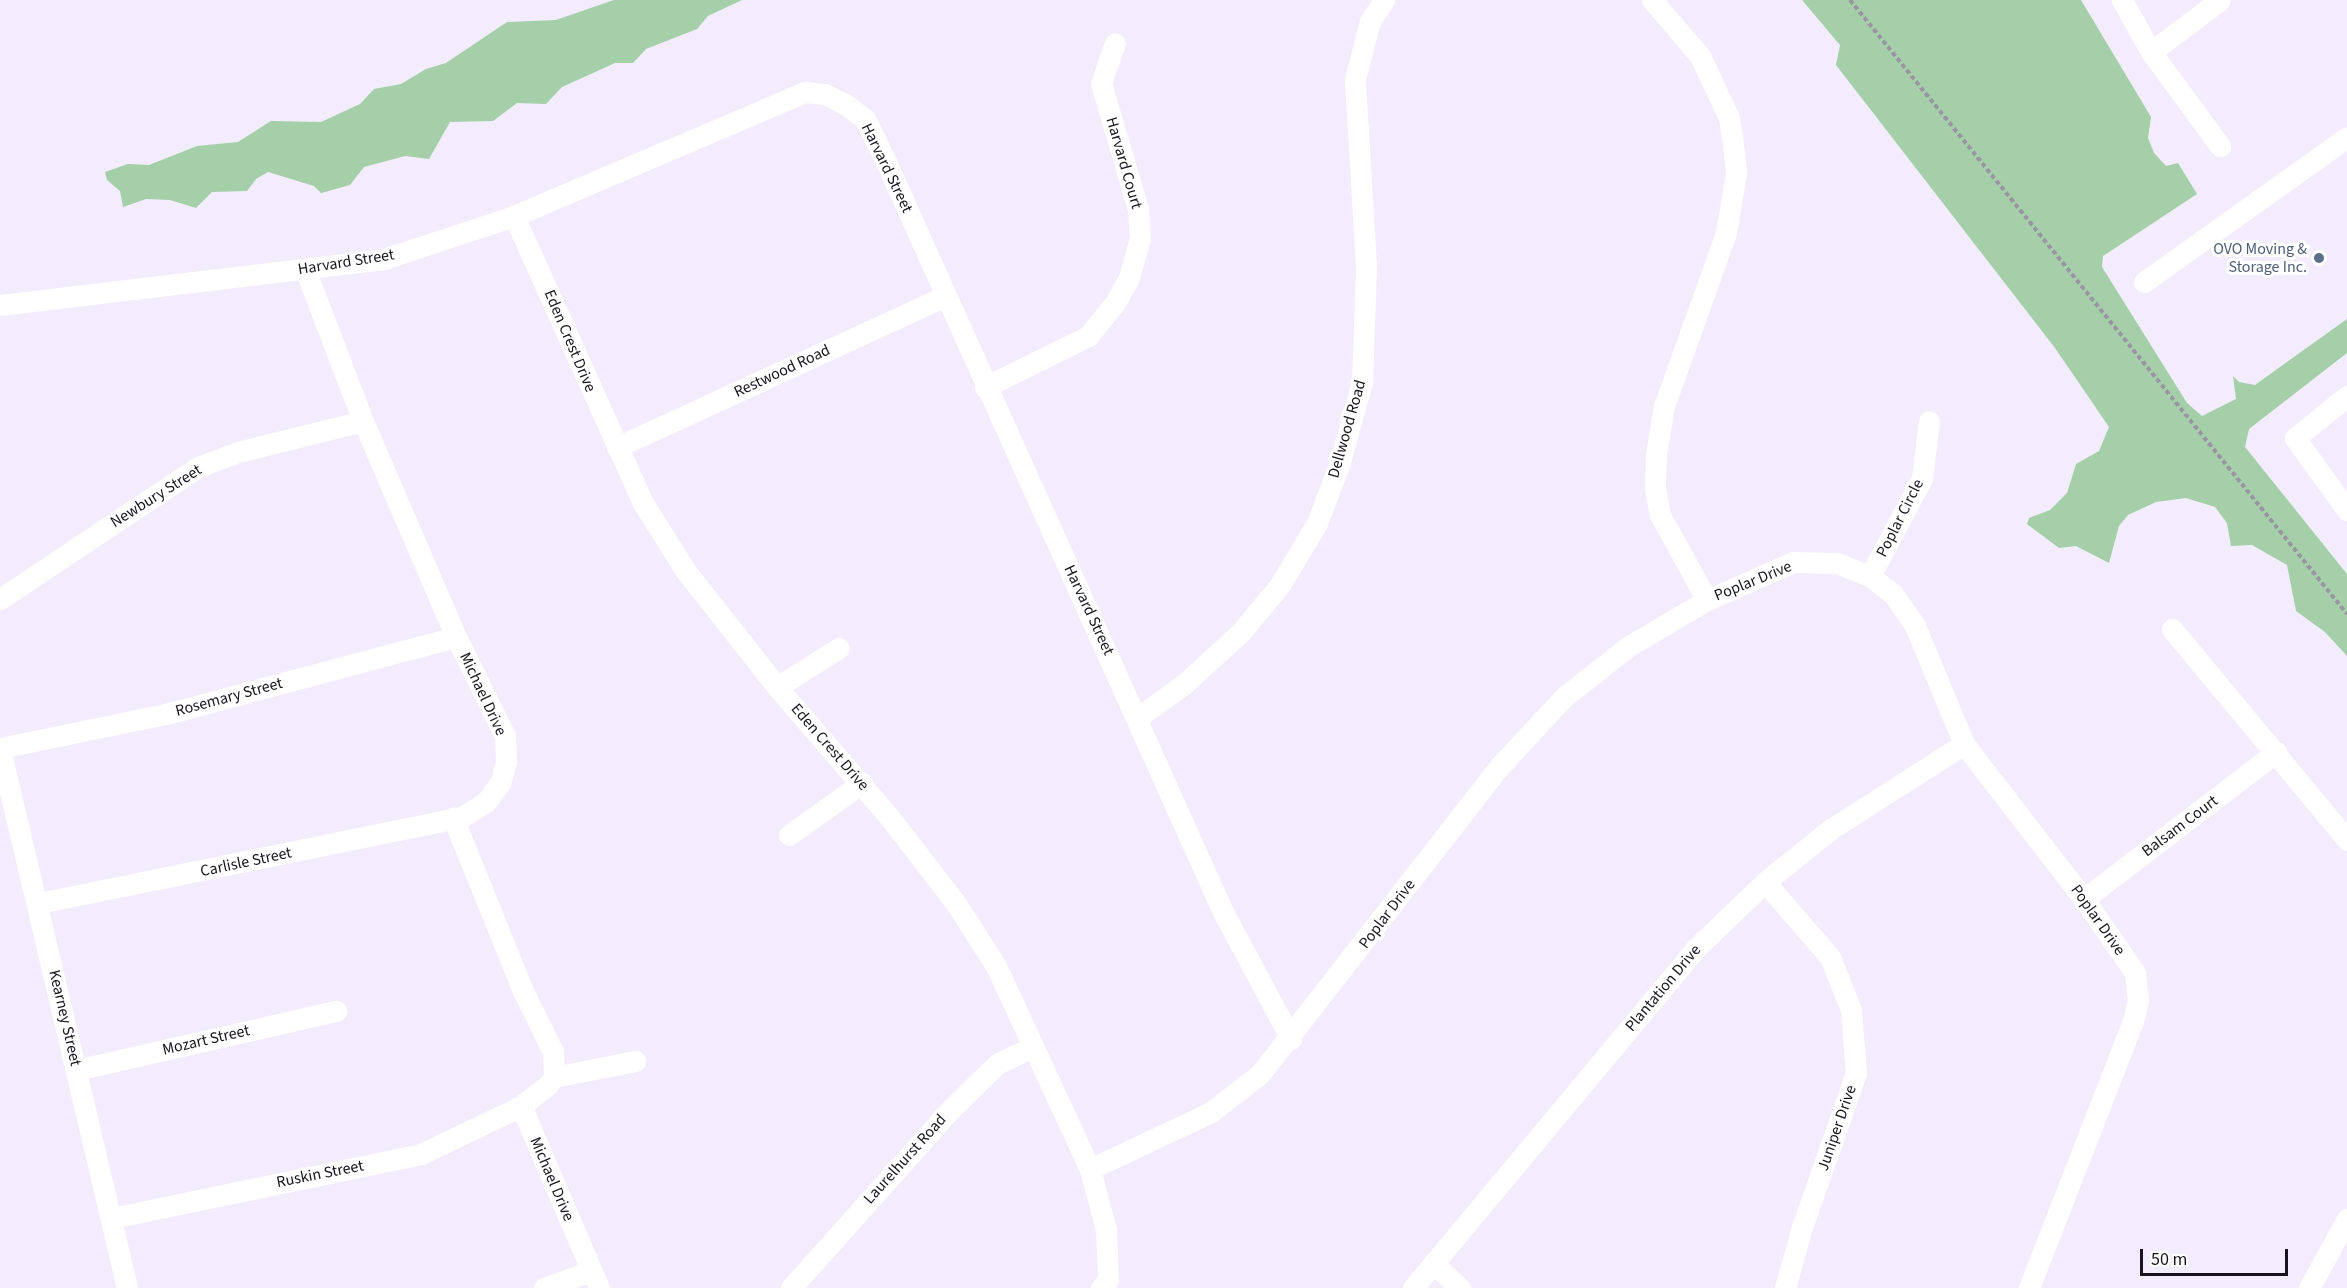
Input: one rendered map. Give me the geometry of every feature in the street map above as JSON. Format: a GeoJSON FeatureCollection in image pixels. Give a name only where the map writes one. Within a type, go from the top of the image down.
{"type":"FeatureCollection","features":[{"type":"Feature","properties":{"kind":"street","name":"Dellwood Road"},"geometry":{"type":"LineString","coordinates":[[1138,717],[1183,685],[1240,632],[1280,585],[1317,523],[1340,462],[1362,382],[1366,266],[1355,79],[1370,21],[1384,0]]}},
{"type":"Feature","properties":{"kind":"street"},"geometry":{"type":"LineString","coordinates":[[1652,0],[1700,56],[1730,118],[1736,173],[1726,233],[1664,406],[1656,455],[1655,488],[1660,515],[1707,600]]}},
{"type":"Feature","properties":{"kind":"street"},"geometry":{"type":"LineString","coordinates":[[2122,0],[2151,52],[2220,146]]}},
{"type":"Feature","properties":{"kind":"street"},"geometry":{"type":"LineString","coordinates":[[2151,52],[2220,0]]}},
{"type":"Feature","properties":{"kind":"street","name":"Harvard Court"},"geometry":{"type":"LineString","coordinates":[[985,387],[1088,336],[1115,303],[1129,278],[1140,238],[1138,209],[1101,83],[1115,43]]}},
{"type":"Feature","properties":{"kind":"street","name":"Harvard Street"},"geometry":{"type":"LineString","coordinates":[[0,305],[384,259],[514,216],[782,100],[805,92],[825,94],[865,119],[985,387],[1138,717],[1223,912],[1291,1039]]}},
{"type":"Feature","properties":{"kind":"street"},"geometry":{"type":"LineString","coordinates":[[2144,282],[2347,137]]}},
{"type":"Feature","properties":{"kind":"street","name":"Eden Crest Drive"},"geometry":{"type":"LineString","coordinates":[[514,216],[643,503],[685,570],[777,687],[862,783],[956,902],[996,966],[1090,1169],[1106,1230],[1106,1285]]}},
{"type":"Feature","properties":{"kind":"street","name":"Michael Drive"},"geometry":{"type":"LineString","coordinates":[[305,269],[363,421],[456,637],[505,736],[506,762],[500,783],[486,802],[453,818]]}},
{"type":"Feature","properties":{"kind":"street","name":"Restwood Road"},"geometry":{"type":"LineString","coordinates":[[618,447],[946,296]]}},
{"type":"Feature","properties":{"kind":"street"},"geometry":{"type":"LineString","coordinates":[[2347,396],[2295,438],[2347,510]]}},
{"type":"Feature","properties":{"kind":"street","name":"Newbury Street"},"geometry":{"type":"LineString","coordinates":[[0,599],[198,468],[238,452],[363,421]]}},
{"type":"Feature","properties":{"kind":"street","name":"Poplar Circle"},"geometry":{"type":"LineString","coordinates":[[1870,576],[1922,478],[1929,421]]}},
{"type":"Feature","properties":{"kind":"street","name":"Poplar Drive"},"geometry":{"type":"LineString","coordinates":[[1090,1169],[1210,1112],[1260,1074],[1291,1039],[1500,766],[1564,697],[1629,646],[1707,600],[1793,562],[1837,563],[1870,576],[1893,594],[1915,626],[1964,744],[2084,899],[2135,974],[2138,1000],[2133,1022],[2029,1288]]}},
{"type":"Feature","properties":{"kind":"street"},"geometry":{"type":"LineString","coordinates":[[2172,629],[2347,840]]}},
{"type":"Feature","properties":{"kind":"street","name":"Rosemary Street"},"geometry":{"type":"LineString","coordinates":[[0,749],[166,714],[456,637]]}},
{"type":"Feature","properties":{"kind":"street"},"geometry":{"type":"LineString","coordinates":[[777,687],[839,648]]}},
{"type":"Feature","properties":{"kind":"street","name":"Plantation Drive"},"geometry":{"type":"LineString","coordinates":[[1413,1288],[1695,949],[1765,882],[1831,829],[1964,744]]}},
{"type":"Feature","properties":{"kind":"street","name":"Kearney Street"},"geometry":{"type":"LineString","coordinates":[[0,749],[39,903],[127,1288]]}},
{"type":"Feature","properties":{"kind":"street","name":"Balsam Court"},"geometry":{"type":"LineString","coordinates":[[2084,899],[2276,752]]}},
{"type":"Feature","properties":{"kind":"street"},"geometry":{"type":"LineString","coordinates":[[789,835],[862,783]]}},
{"type":"Feature","properties":{"kind":"street"},"geometry":{"type":"LineString","coordinates":[[453,818],[523,991],[553,1052],[554,1077]]}},
{"type":"Feature","properties":{"kind":"street","name":"Carlisle Street"},"geometry":{"type":"LineString","coordinates":[[39,903],[453,818]]}},
{"type":"Feature","properties":{"kind":"street","name":"Juniper Drive"},"geometry":{"type":"LineString","coordinates":[[1765,882],[1830,957],[1851,1010],[1856,1073],[1802,1227],[1785,1288]]}},
{"type":"Feature","properties":{"kind":"street","name":"Mozart Street"},"geometry":{"type":"LineString","coordinates":[[76,1070],[336,1011]]}},
{"type":"Feature","properties":{"kind":"street","name":"Laurelhurst Road"},"geometry":{"type":"LineString","coordinates":[[791,1288],[951,1109],[997,1064],[1032,1047]]}},
{"type":"Feature","properties":{"kind":"street"},"geometry":{"type":"LineString","coordinates":[[521,1106],[554,1077],[634,1060]]}},
{"type":"Feature","properties":{"kind":"street","name":"Michael Drive"},"geometry":{"type":"LineString","coordinates":[[521,1106],[595,1280]]}},
{"type":"Feature","properties":{"kind":"street","name":"Ruskin Street"},"geometry":{"type":"LineString","coordinates":[[112,1218],[421,1154],[521,1106]]}},
{"type":"Feature","properties":{"kind":"street"},"geometry":{"type":"LineString","coordinates":[[2308,1288],[2347,1219]]}},
{"type":"Feature","properties":{"kind":"street"},"geometry":{"type":"LineString","coordinates":[[1433,1263],[1460,1288]]}},
{"type":"Feature","properties":{"kind":"street"},"geometry":{"type":"LineString","coordinates":[[544,1288],[595,1280]]}},
{"type":"Feature","properties":{"kind":"path"},"geometry":{"type":"LineString","coordinates":[[1850,0],[2347,614]]}},
{"type":"Feature","properties":{"kind":"green space"},"geometry":{"type":"Polygon","coordinates":[[[614,0],[742,0],[708,16],[697,29],[646,49],[633,63],[615,63],[562,87],[546,104],[517,103],[493,121],[450,122],[429,159],[405,156],[364,167],[350,185],[321,193],[314,186],[268,172],[256,179],[247,191],[212,192],[196,208],[170,200],[146,199],[123,207],[120,191],[107,180],[105,172],[128,164],[149,165],[197,146],[238,142],[271,121],[321,122],[360,104],[374,89],[401,84],[426,69],[446,63],[507,22],[556,20],[614,0]]]}},
{"type":"Feature","properties":{"kind":"green space"},"geometry":{"type":"Polygon","coordinates":[[[1802,0],[2081,0],[2151,117],[2148,138],[2154,153],[2166,166],[2178,163],[2197,194],[2103,256],[2102,267],[2187,403],[2202,416],[2236,399],[2233,376],[2239,382],[2255,385],[2347,319],[2347,353],[2249,429],[2245,447],[2347,574],[2347,656],[2325,632],[2296,611],[2287,565],[2252,545],[2231,546],[2227,523],[2215,507],[2186,498],[2156,502],[2128,515],[2119,526],[2109,563],[2076,546],[2059,548],[2027,524],[2029,518],[2050,510],[2067,493],[2076,464],[2099,451],[2109,427],[2055,348],[1836,65],[1840,45],[1802,0]]]}},
{"type":"Feature","properties":{"kind":"place","name":"OVO Moving & Storage Inc."},"geometry":{"type":"Point","coordinates":[2319,258]}}]}
